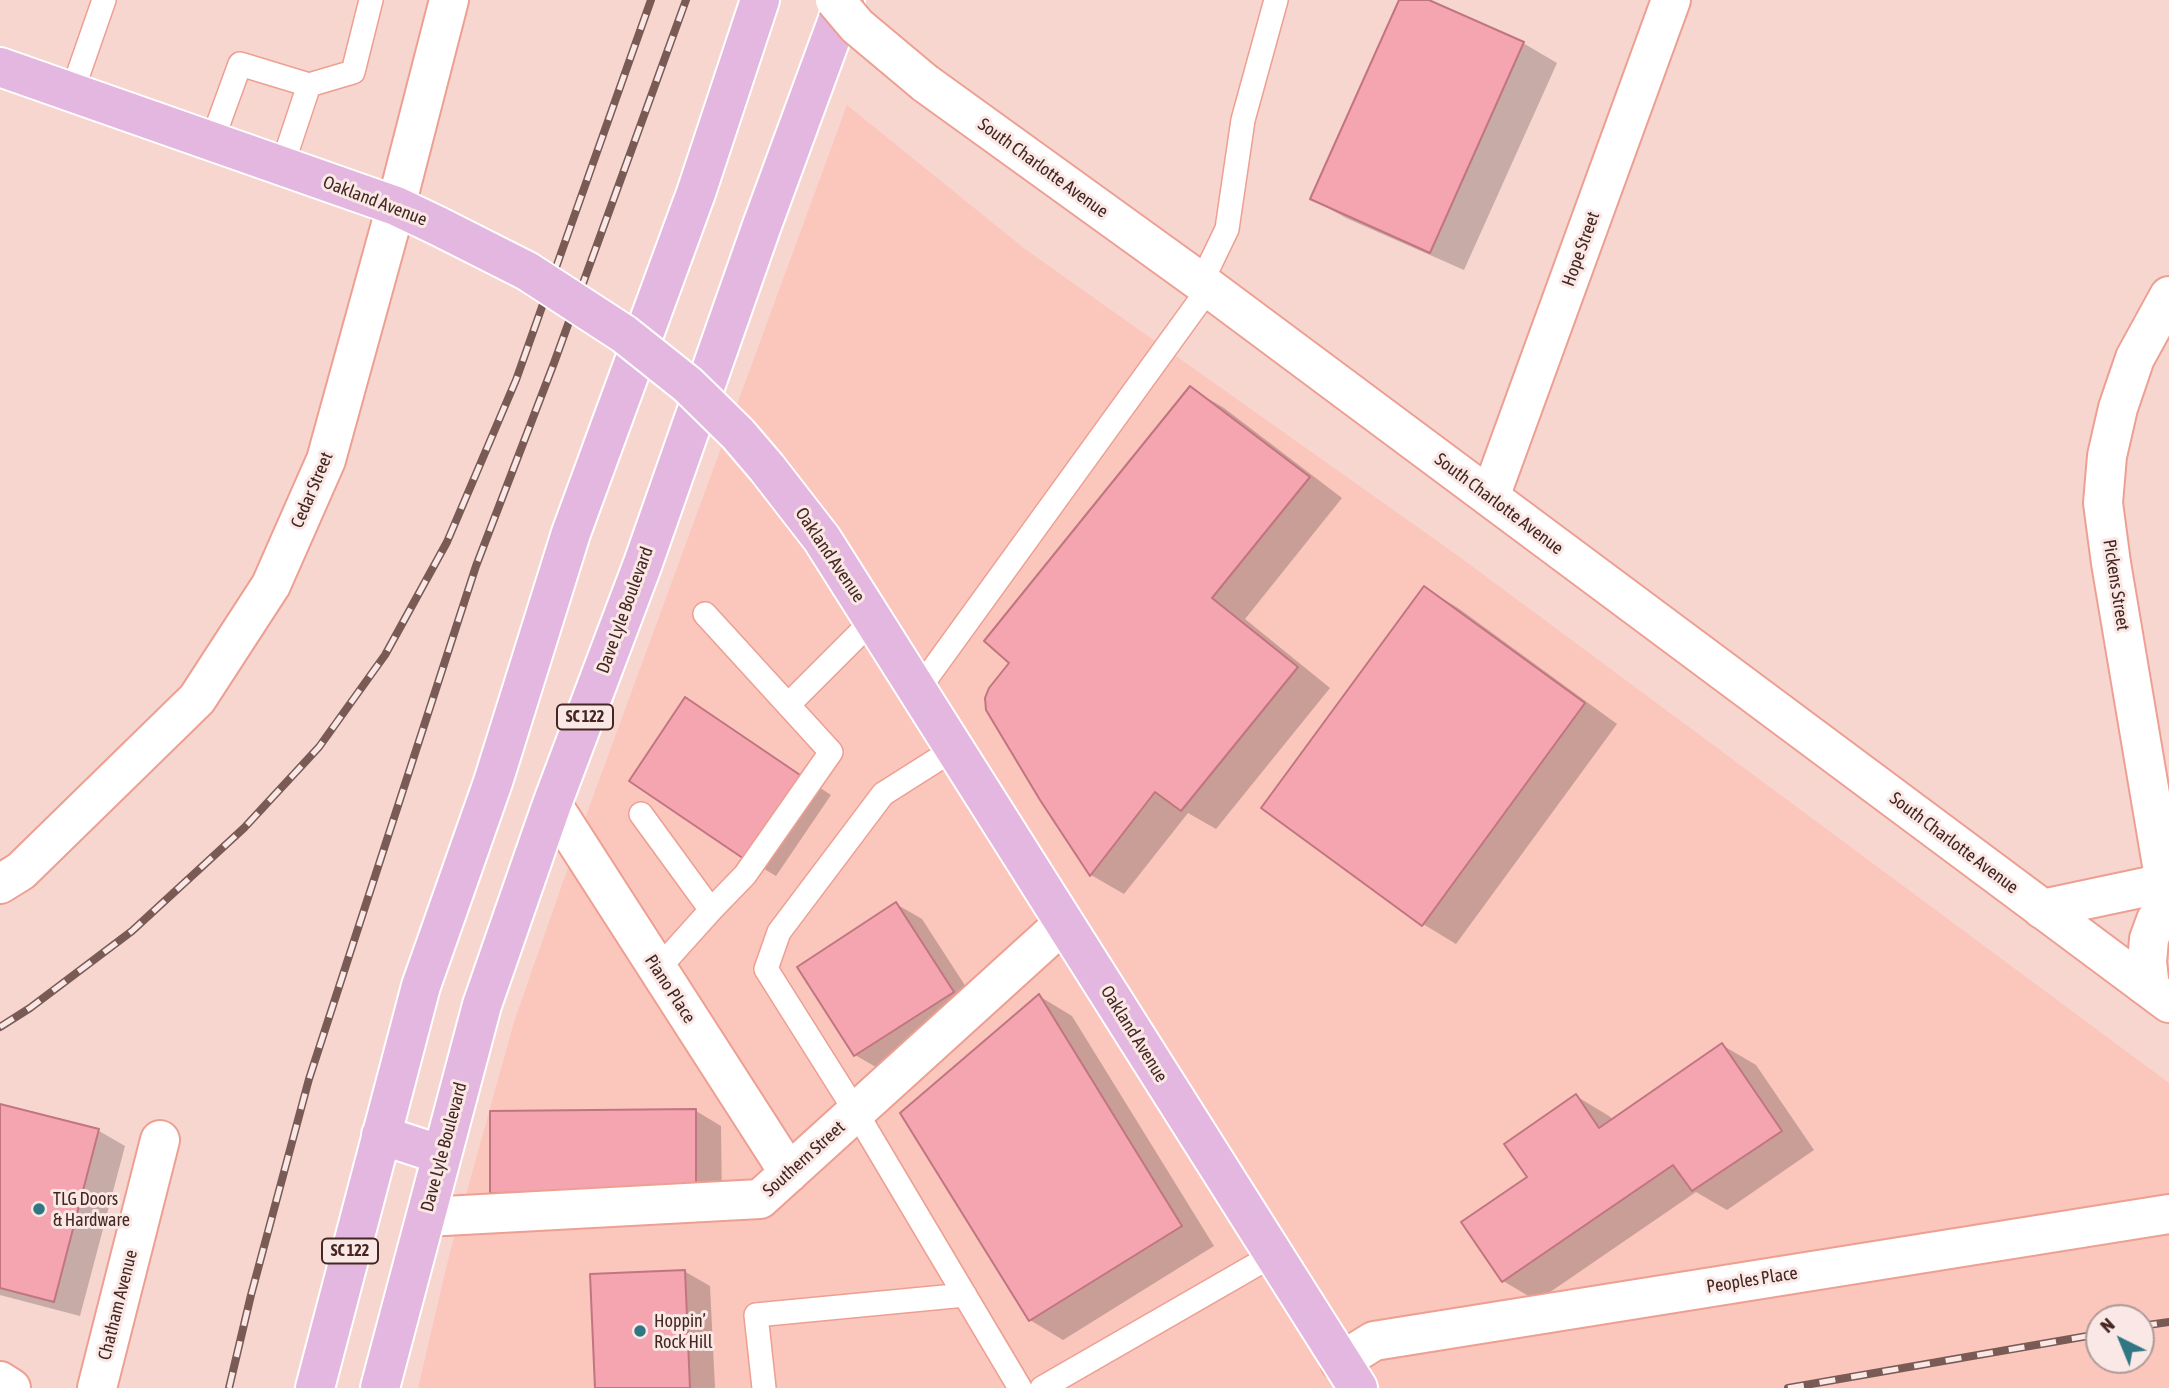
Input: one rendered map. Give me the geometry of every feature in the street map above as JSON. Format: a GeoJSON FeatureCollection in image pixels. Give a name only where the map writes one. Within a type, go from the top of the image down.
{"type":"FeatureCollection","features":[{"type":"Feature","properties":{"kind":"main road","name":"SC 122"},"geometry":{"type":"LineString","coordinates":[[315,1388],[421,986],[480,822],[571,533],[696,193],[760,0]]}},
{"type":"Feature","properties":{"kind":"main road","name":"Dave Lyle Boulevard"},"geometry":{"type":"LineString","coordinates":[[380,1388],[482,1005],[552,804],[642,566],[845,0]]}},
{"type":"Feature","properties":{"kind":"main road","name":"Oakland Avenue"},"geometry":{"type":"LineString","coordinates":[[0,67],[396,206],[527,271],[624,334],[688,385],[767,468],[822,538],[1349,1375]]}},
{"type":"Feature","properties":{"kind":"main road"},"geometry":{"type":"LineString","coordinates":[[382,1135],[442,1155]]}},
{"type":"Feature","properties":{"kind":"street","name":"Cedar Street"},"geometry":{"type":"LineString","coordinates":[[0,884],[20,871],[197,699],[271,585],[326,460],[449,0]]}},
{"type":"Feature","properties":{"kind":"street","name":"South Charlotte Avenue"},"geometry":{"type":"LineString","coordinates":[[835,0],[857,26],[925,83],[1205,286],[2157,994]]}},
{"type":"Feature","properties":{"kind":"street","name":"Hope Street"},"geometry":{"type":"LineString","coordinates":[[1490,497],[1671,0]]}},
{"type":"Feature","properties":{"kind":"street","name":"Pickens Street"},"geometry":{"type":"LineString","coordinates":[[2168,890],[2111,563],[2104,503],[2107,456],[2119,408],[2135,358],[2169,296]]}},
{"type":"Feature","properties":{"kind":"street","name":"Piano Place"},"geometry":{"type":"LineString","coordinates":[[552,804],[789,1173]]}},
{"type":"Feature","properties":{"kind":"street"},"geometry":{"type":"LineString","coordinates":[[2042,909],[2168,890]]}},
{"type":"Feature","properties":{"kind":"street"},"geometry":{"type":"LineString","coordinates":[[2157,994],[2149,979],[2149,939],[2168,890]]}},
{"type":"Feature","properties":{"kind":"street","name":"Southern Street"},"geometry":{"type":"LineString","coordinates":[[426,1217],[760,1199],[1064,923]]}},
{"type":"Feature","properties":{"kind":"street","name":"Chatham Avenue"},"geometry":{"type":"LineString","coordinates":[[97,1388],[160,1140]]}},
{"type":"Feature","properties":{"kind":"street","name":"Peoples Place"},"geometry":{"type":"LineString","coordinates":[[1349,1375],[1374,1340],[2169,1214]]}},
{"type":"Feature","properties":{"kind":"street"},"geometry":{"type":"LineString","coordinates":[[0,1381],[11,1388]]}},
{"type":"Feature","properties":{"kind":"lane"},"geometry":{"type":"LineString","coordinates":[[72,93],[104,0]]}},
{"type":"Feature","properties":{"kind":"lane"},"geometry":{"type":"LineString","coordinates":[[212,141],[240,64],[309,85],[352,72],[371,0]]}},
{"type":"Feature","properties":{"kind":"lane"},"geometry":{"type":"LineString","coordinates":[[918,690],[1205,286],[1227,229],[1242,120],[1276,0]]}},
{"type":"Feature","properties":{"kind":"lane"},"geometry":{"type":"LineString","coordinates":[[282,166],[309,85]]}},
{"type":"Feature","properties":{"kind":"lane"},"geometry":{"type":"LineString","coordinates":[[657,969],[745,875],[831,752],[705,614]]}},
{"type":"Feature","properties":{"kind":"lane"},"geometry":{"type":"LineString","coordinates":[[788,705],[873,620]]}},
{"type":"Feature","properties":{"kind":"lane"},"geometry":{"type":"LineString","coordinates":[[954,749],[883,794],[779,932],[766,969],[856,1112],[1020,1388]]}},
{"type":"Feature","properties":{"kind":"lane"},"geometry":{"type":"LineString","coordinates":[[641,814],[710,910]]}},
{"type":"Feature","properties":{"kind":"lane"},"geometry":{"type":"LineString","coordinates":[[1042,1388],[1273,1255]]}},
{"type":"Feature","properties":{"kind":"lane"},"geometry":{"type":"LineString","coordinates":[[764,1388],[756,1315],[965,1296]]}},
{"type":"Feature","properties":{"kind":"shaded area"},"geometry":{"type":"Polygon","coordinates":[[[847,105],[1025,249],[1457,555],[2169,1083],[2169,1388],[418,1388],[449,1256],[514,1022],[587,813],[847,105]]]}},
{"type":"Feature","properties":{"kind":"building"},"geometry":{"type":"Polygon","coordinates":[[[1399,0],[1429,0],[1524,42],[1430,253],[1310,199],[1399,0]]]}},
{"type":"Feature","properties":{"kind":"building"},"geometry":{"type":"Polygon","coordinates":[[[1190,386],[1310,477],[1212,598],[1298,667],[1181,811],[1155,792],[1090,876],[986,710],[985,698],[989,688],[1009,663],[984,641],[1190,386]]]}},
{"type":"Feature","properties":{"kind":"building"},"geometry":{"type":"Polygon","coordinates":[[[1424,586],[1585,703],[1422,926],[1261,808],[1424,586]]]}},
{"type":"Feature","properties":{"kind":"building"},"geometry":{"type":"Polygon","coordinates":[[[685,697],[806,779],[750,863],[629,781],[685,697]]]}},
{"type":"Feature","properties":{"kind":"building"},"geometry":{"type":"Polygon","coordinates":[[[896,902],[954,992],[854,1056],[797,967],[896,902]]]}},
{"type":"Feature","properties":{"kind":"building"},"geometry":{"type":"Polygon","coordinates":[[[1039,994],[1182,1226],[1029,1321],[900,1113],[1039,994]]]}},
{"type":"Feature","properties":{"kind":"building"},"geometry":{"type":"Polygon","coordinates":[[[1722,1043],[1782,1131],[1692,1191],[1673,1165],[1502,1282],[1461,1222],[1527,1177],[1504,1144],[1576,1094],[1599,1128],[1722,1043]]]}},
{"type":"Feature","properties":{"kind":"building","name":"TLG Doors & Hardware"},"geometry":{"type":"Polygon","coordinates":[[[0,1104],[99,1129],[54,1302],[0,1288],[0,1104]]]}},
{"type":"Feature","properties":{"kind":"building"},"geometry":{"type":"Polygon","coordinates":[[[696,1109],[696,1192],[490,1193],[490,1111],[696,1109]]]}},
{"type":"Feature","properties":{"kind":"building","name":"Hoppin’ Rock Hill"},"geometry":{"type":"Polygon","coordinates":[[[685,1270],[690,1388],[595,1388],[590,1274],[685,1270]]]}},
{"type":"Feature","properties":{"kind":"railway"},"geometry":{"type":"LineString","coordinates":[[0,1027],[30,1008],[132,931],[244,828],[319,747],[385,655],[447,542],[516,380],[651,0]]}},
{"type":"Feature","properties":{"kind":"railway"},"geometry":{"type":"LineString","coordinates":[[229,1388],[309,1079],[476,566],[554,363],[686,0]]}},
{"type":"Feature","properties":{"kind":"railway"},"geometry":{"type":"LineString","coordinates":[[2155,1324],[2169,1322]]}},
{"type":"Feature","properties":{"kind":"railway"},"geometry":{"type":"LineString","coordinates":[[1788,1388],[2085,1336]]}},
{"type":"Feature","properties":{"kind":"place","name":"TLG Doors & Hardware"},"geometry":{"type":"Point","coordinates":[39,1209]}},
{"type":"Feature","properties":{"kind":"place","name":"Hoppin’ Rock Hill"},"geometry":{"type":"Point","coordinates":[640,1331]}}]}
